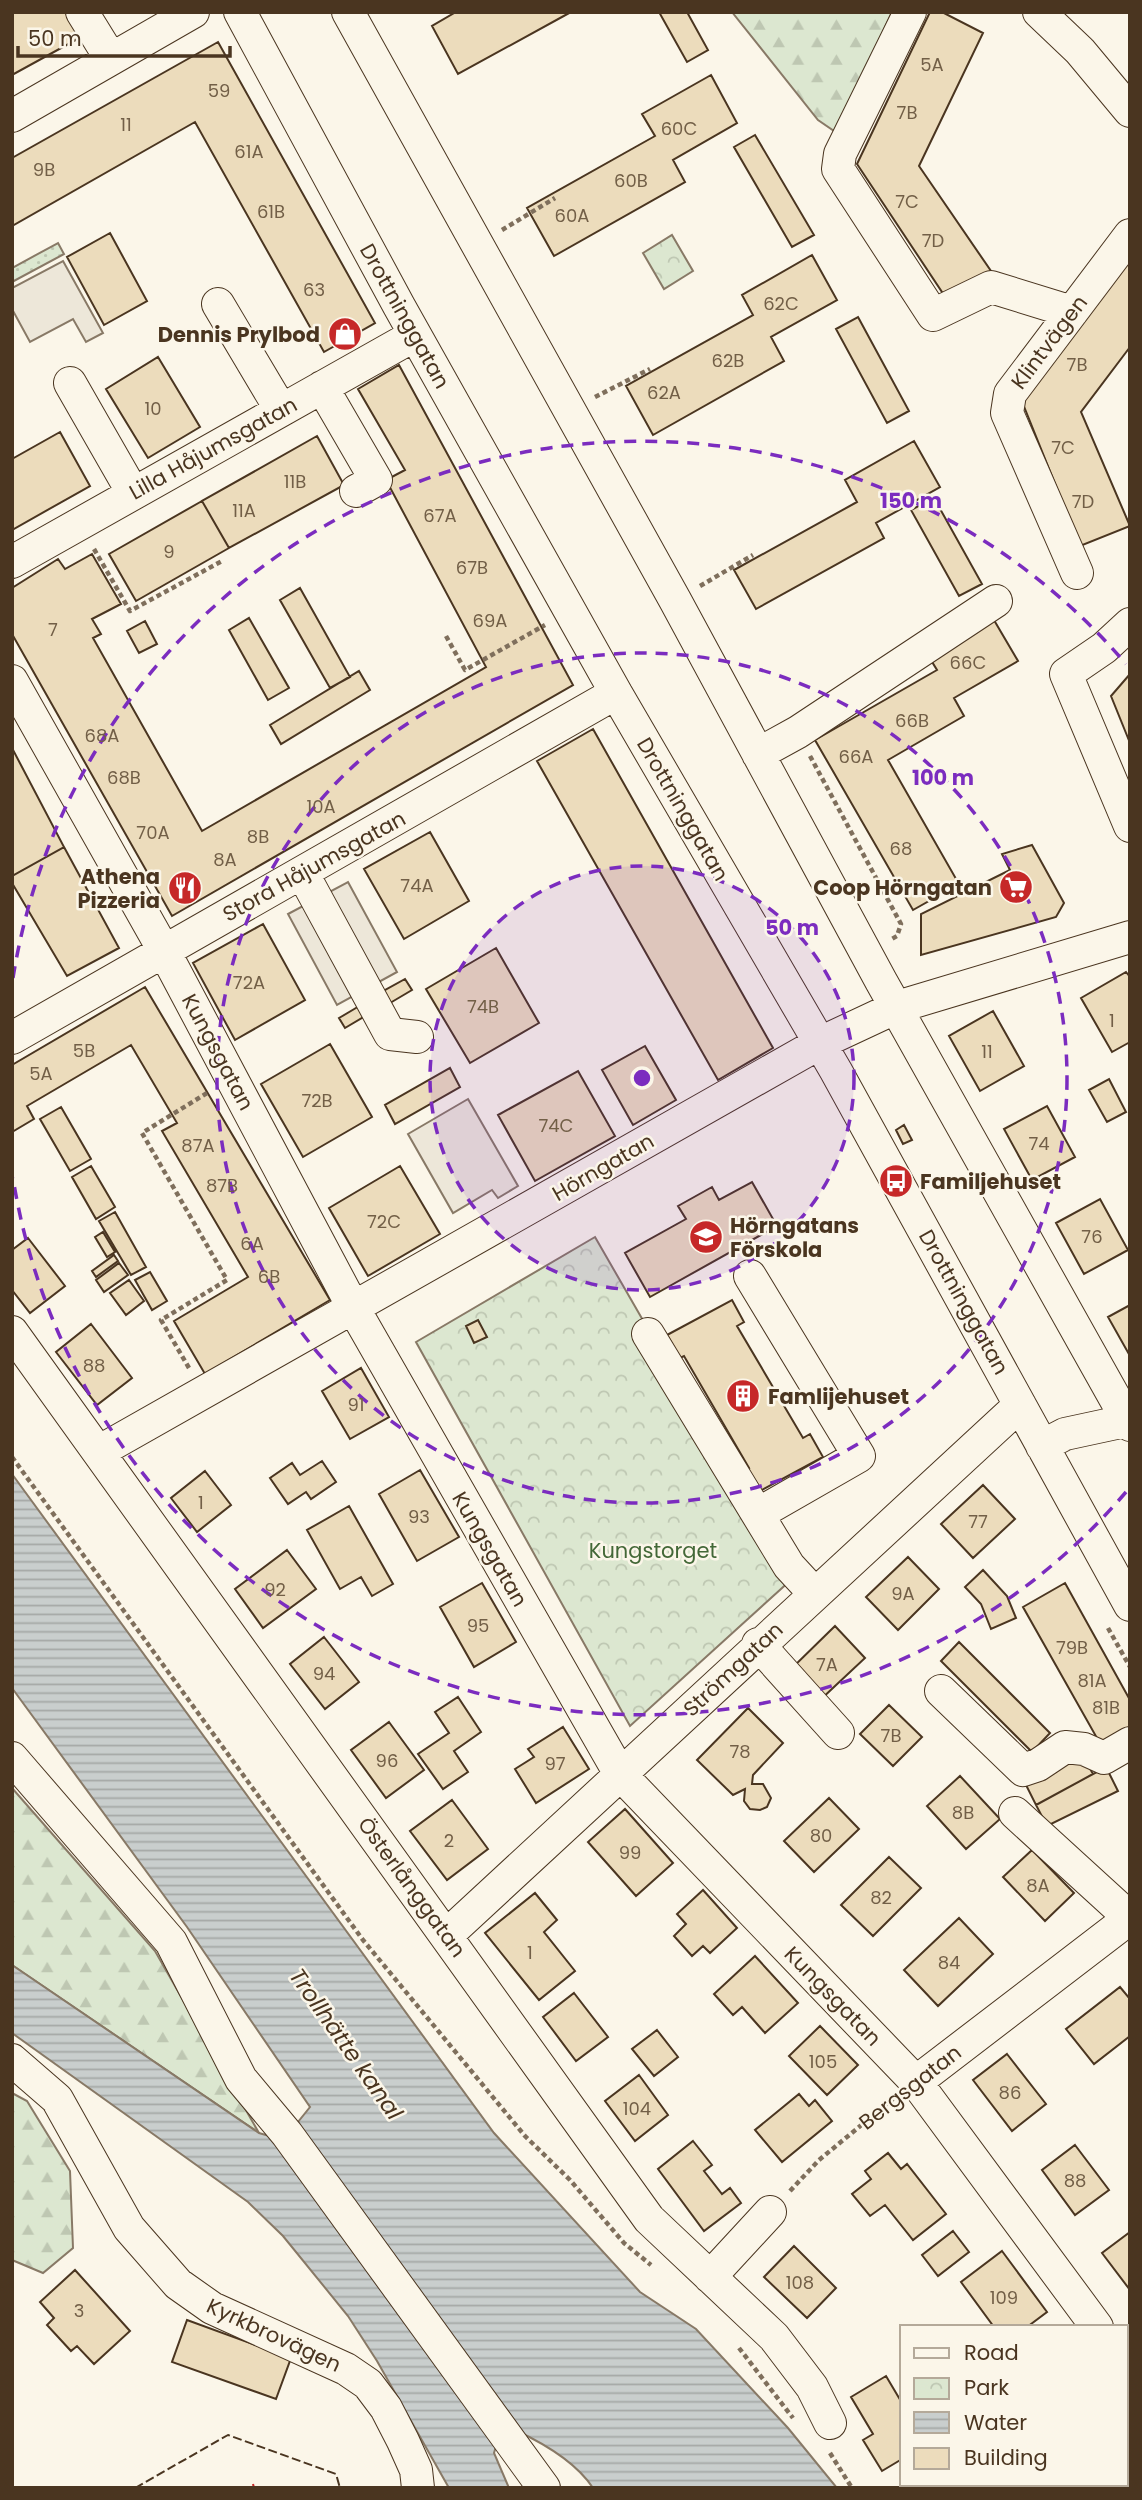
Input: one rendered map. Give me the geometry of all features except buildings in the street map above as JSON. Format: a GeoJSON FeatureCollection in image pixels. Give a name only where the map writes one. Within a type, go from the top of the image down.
{"type":"FeatureCollection","features":[{"type":"Feature","properties":{"kind":"street"},"geometry":{"type":"LineString","coordinates":[[82,12],[111,60]]}},
{"type":"Feature","properties":{"kind":"street"},"geometry":{"type":"LineString","coordinates":[[12,116],[193,12]]}},
{"type":"Feature","properties":{"kind":"street","name":"Drottninggatan"},"geometry":{"type":"LineString","coordinates":[[240,12],[415,335],[616,693],[820,1043],[1130,1605]]}},
{"type":"Feature","properties":{"kind":"street"},"geometry":{"type":"LineString","coordinates":[[348,12],[1129,1422],[1065,1434],[1042,1446]]}},
{"type":"Feature","properties":{"kind":"street"},"geometry":{"type":"LineString","coordinates":[[910,12],[840,154],[838,169],[933,315],[991,287],[1072,312]]}},
{"type":"Feature","properties":{"kind":"street"},"geometry":{"type":"LineString","coordinates":[[1039,12],[1080,51],[1130,111]]}},
{"type":"Feature","properties":{"kind":"street","name":"Klintvägen"},"geometry":{"type":"LineString","coordinates":[[1077,573],[1007,413],[1010,394],[1130,235]]}},
{"type":"Feature","properties":{"kind":"street"},"geometry":{"type":"LineString","coordinates":[[218,304],[281,410]]}},
{"type":"Feature","properties":{"kind":"street","name":"Lilla Håjumsgatan"},"geometry":{"type":"LineString","coordinates":[[12,562],[415,335]]}},
{"type":"Feature","properties":{"kind":"street"},"geometry":{"type":"LineString","coordinates":[[70,383],[133,494]]}},
{"type":"Feature","properties":{"kind":"street"},"geometry":{"type":"LineString","coordinates":[[322,387],[376,480],[356,491]]}},
{"type":"Feature","properties":{"kind":"street"},"geometry":{"type":"LineString","coordinates":[[758,754],[798,732],[996,601]]}},
{"type":"Feature","properties":{"kind":"street"},"geometry":{"type":"LineString","coordinates":[[1130,624],[1104,648],[1066,674],[1130,826]]}},
{"type":"Feature","properties":{"kind":"street","name":"Kungsgatan"},"geometry":{"type":"LineString","coordinates":[[12,681],[163,949],[354,1309],[620,1774],[916,2082],[1096,2325]]}},
{"type":"Feature","properties":{"kind":"street","name":"Stora Håjumsgatan"},"geometry":{"type":"LineString","coordinates":[[12,1038],[163,949],[303,874],[616,693]]}},
{"type":"Feature","properties":{"kind":"street"},"geometry":{"type":"LineString","coordinates":[[303,874],[390,1034],[417,1037]]}},
{"type":"Feature","properties":{"kind":"street","name":"Hörngatan"},"geometry":{"type":"LineString","coordinates":[[100,1451],[820,1043],[897,1007],[1130,937]]}},
{"type":"Feature","properties":{"kind":"street"},"geometry":{"type":"LineString","coordinates":[[750,1276],[859,1456],[758,1514]]}},
{"type":"Feature","properties":{"kind":"street","name":"Österlånggatan"},"geometry":{"type":"LineString","coordinates":[[12,1332],[649,2219],[793,2359],[812,2387],[826,2433]]}},
{"type":"Feature","properties":{"kind":"street"},"geometry":{"type":"LineString","coordinates":[[648,1334],[789,1566],[814,1593]]}},
{"type":"Feature","properties":{"kind":"street","name":"Strömgatan"},"geometry":{"type":"LineString","coordinates":[[447,1935],[758,1644],[1020,1405]]}},
{"type":"Feature","properties":{"kind":"street"},"geometry":{"type":"LineString","coordinates":[[758,1644],[838,1733]]}},
{"type":"Feature","properties":{"kind":"street"},"geometry":{"type":"LineString","coordinates":[[941,1691],[1023,1770],[1038,1765],[1065,1747],[1084,1749],[1104,1758],[1130,1743]]}},
{"type":"Feature","properties":{"kind":"street"},"geometry":{"type":"LineString","coordinates":[[12,1758],[172,1942],[241,2078],[311,2166],[544,2488]]}},
{"type":"Feature","properties":{"kind":"street"},"geometry":{"type":"LineString","coordinates":[[1014,1813],[1130,1918]]}},
{"type":"Feature","properties":{"kind":"street","name":"Bergsgatan"},"geometry":{"type":"LineString","coordinates":[[916,2082],[1130,1918]]}},
{"type":"Feature","properties":{"kind":"street","name":"Kyrkbrovägen"},"geometry":{"type":"LineString","coordinates":[[12,2060],[57,2099],[129,2228],[178,2284],[212,2308],[346,2369],[368,2384],[386,2408],[403,2441],[416,2470],[418,2488]]}},
{"type":"Feature","properties":{"kind":"street"},"geometry":{"type":"LineString","coordinates":[[710,2277],[770,2212]]}},
{"type":"Feature","properties":{"kind":"path"},"geometry":{"type":"LineString","coordinates":[[477,245],[555,198]]}},
{"type":"Feature","properties":{"kind":"path"},"geometry":{"type":"LineString","coordinates":[[569,411],[650,369]]}},
{"type":"Feature","properties":{"kind":"path"},"geometry":{"type":"LineString","coordinates":[[80,524],[130,611],[222,561]]}},
{"type":"Feature","properties":{"kind":"path"},"geometry":{"type":"LineString","coordinates":[[675,600],[753,555]]}},
{"type":"Feature","properties":{"kind":"path"},"geometry":{"type":"LineString","coordinates":[[446,636],[465,670],[570,611]]}},
{"type":"Feature","properties":{"kind":"path"},"geometry":{"type":"LineString","coordinates":[[798,732],[901,923],[897,936],[868,953]]}},
{"type":"Feature","properties":{"kind":"path"},"geometry":{"type":"LineString","coordinates":[[203,1393],[161,1320],[227,1280],[142,1133],[232,1078]]}},
{"type":"Feature","properties":{"kind":"path"},"geometry":{"type":"LineString","coordinates":[[12,1457],[363,1940],[525,2136],[570,2180],[624,2243],[656,2269]]}},
{"type":"Feature","properties":{"kind":"path","name":"Bergsgatan"},"geometry":{"type":"LineString","coordinates":[[770,2212],[819,2160],[916,2082]]}},
{"type":"Feature","properties":{"kind":"path"},"geometry":{"type":"LineString","coordinates":[[736,2344],[797,2421]]}},
{"type":"Feature","properties":{"kind":"path"},"geometry":{"type":"LineString","coordinates":[[826,2433],[852,2488]]}},
{"type":"Feature","properties":{"kind":"green space"},"geometry":{"type":"Polygon","coordinates":[[[732,12],[892,12],[837,133],[818,120],[732,12]]]}},
{"type":"Feature","properties":{"kind":"green space"},"geometry":{"type":"Polygon","coordinates":[[[672,235],[693,271],[664,289],[643,253],[672,235]]]}},
{"type":"Feature","properties":{"kind":"green space"},"geometry":{"type":"Polygon","coordinates":[[[58,243],[64,254],[12,282],[12,268],[58,243]]]}},
{"type":"Feature","properties":{"kind":"green space","name":"Kungstorget"},"geometry":{"type":"Polygon","coordinates":[[[595,1237],[792,1579],[630,1726],[416,1342],[595,1237]]]}},
{"type":"Feature","properties":{"kind":"green space"},"geometry":{"type":"Polygon","coordinates":[[[12,1788],[155,1951],[259,2133],[12,1965],[12,1788]]]}},
{"type":"Feature","properties":{"kind":"green space"},"geometry":{"type":"Polygon","coordinates":[[[12,2093],[27,2101],[70,2171],[73,2248],[43,2273],[12,2260],[12,2093]]]}},
{"type":"Feature","properties":{"kind":"shaded area"},"geometry":{"type":"Polygon","coordinates":[[[63,261],[103,333],[86,342],[73,319],[30,342],[12,309],[12,288],[63,261]]]}},
{"type":"Feature","properties":{"kind":"shaded area"},"geometry":{"type":"Polygon","coordinates":[[[348,882],[397,972],[337,1005],[288,914],[348,882]]]}},
{"type":"Feature","properties":{"kind":"shaded area"},"geometry":{"type":"Polygon","coordinates":[[[468,1099],[518,1186],[498,1198],[492,1190],[453,1213],[408,1134],[468,1099]]]}},
{"type":"Feature","properties":{"kind":"water","name":"Trollhätte kanal"},"geometry":{"type":"Polygon","coordinates":[[[12,1474],[494,2133],[640,2292],[696,2329],[788,2428],[837,2488],[593,2488],[578,2470],[558,2454],[515,2430],[294,2127],[310,2107],[187,1927],[12,1688],[12,1474]]]}},
{"type":"Feature","properties":{"kind":"water"},"geometry":{"type":"Polygon","coordinates":[[[12,1965],[259,2133],[280,2139],[498,2440],[494,2453],[509,2488],[449,2488],[377,2361],[348,2316],[283,2236],[248,2202],[12,2033],[12,1965]]]}},
{"type":"Feature","properties":{"kind":"fence"},"geometry":{"type":"LineString","coordinates":[[135,2488],[228,2435],[336,2474],[340,2488]]}},
{"type":"Feature","properties":{"kind":"power"},"geometry":{"type":"LineString","coordinates":[[253,2484],[254,2488]]}},
{"type":"Feature","properties":{"kind":"place","name":"Dennis Prylbod"},"geometry":{"type":"Point","coordinates":[345,334]}},
{"type":"Feature","properties":{"kind":"place","name":"Coop Hörngatan"},"geometry":{"type":"Point","coordinates":[1016,887]}},
{"type":"Feature","properties":{"kind":"place","name":"Athena Pizzeria"},"geometry":{"type":"Point","coordinates":[185,888]}},
{"type":"Feature","properties":{"kind":"place","name":"Familjehuset"},"geometry":{"type":"Point","coordinates":[896,1181]}},
{"type":"Feature","properties":{"kind":"place","name":"Hörngatans Förskola"},"geometry":{"type":"Point","coordinates":[706,1237]}},
{"type":"Feature","properties":{"kind":"place","name":"Famlijehuset"},"geometry":{"type":"Point","coordinates":[743,1396]}}]}
